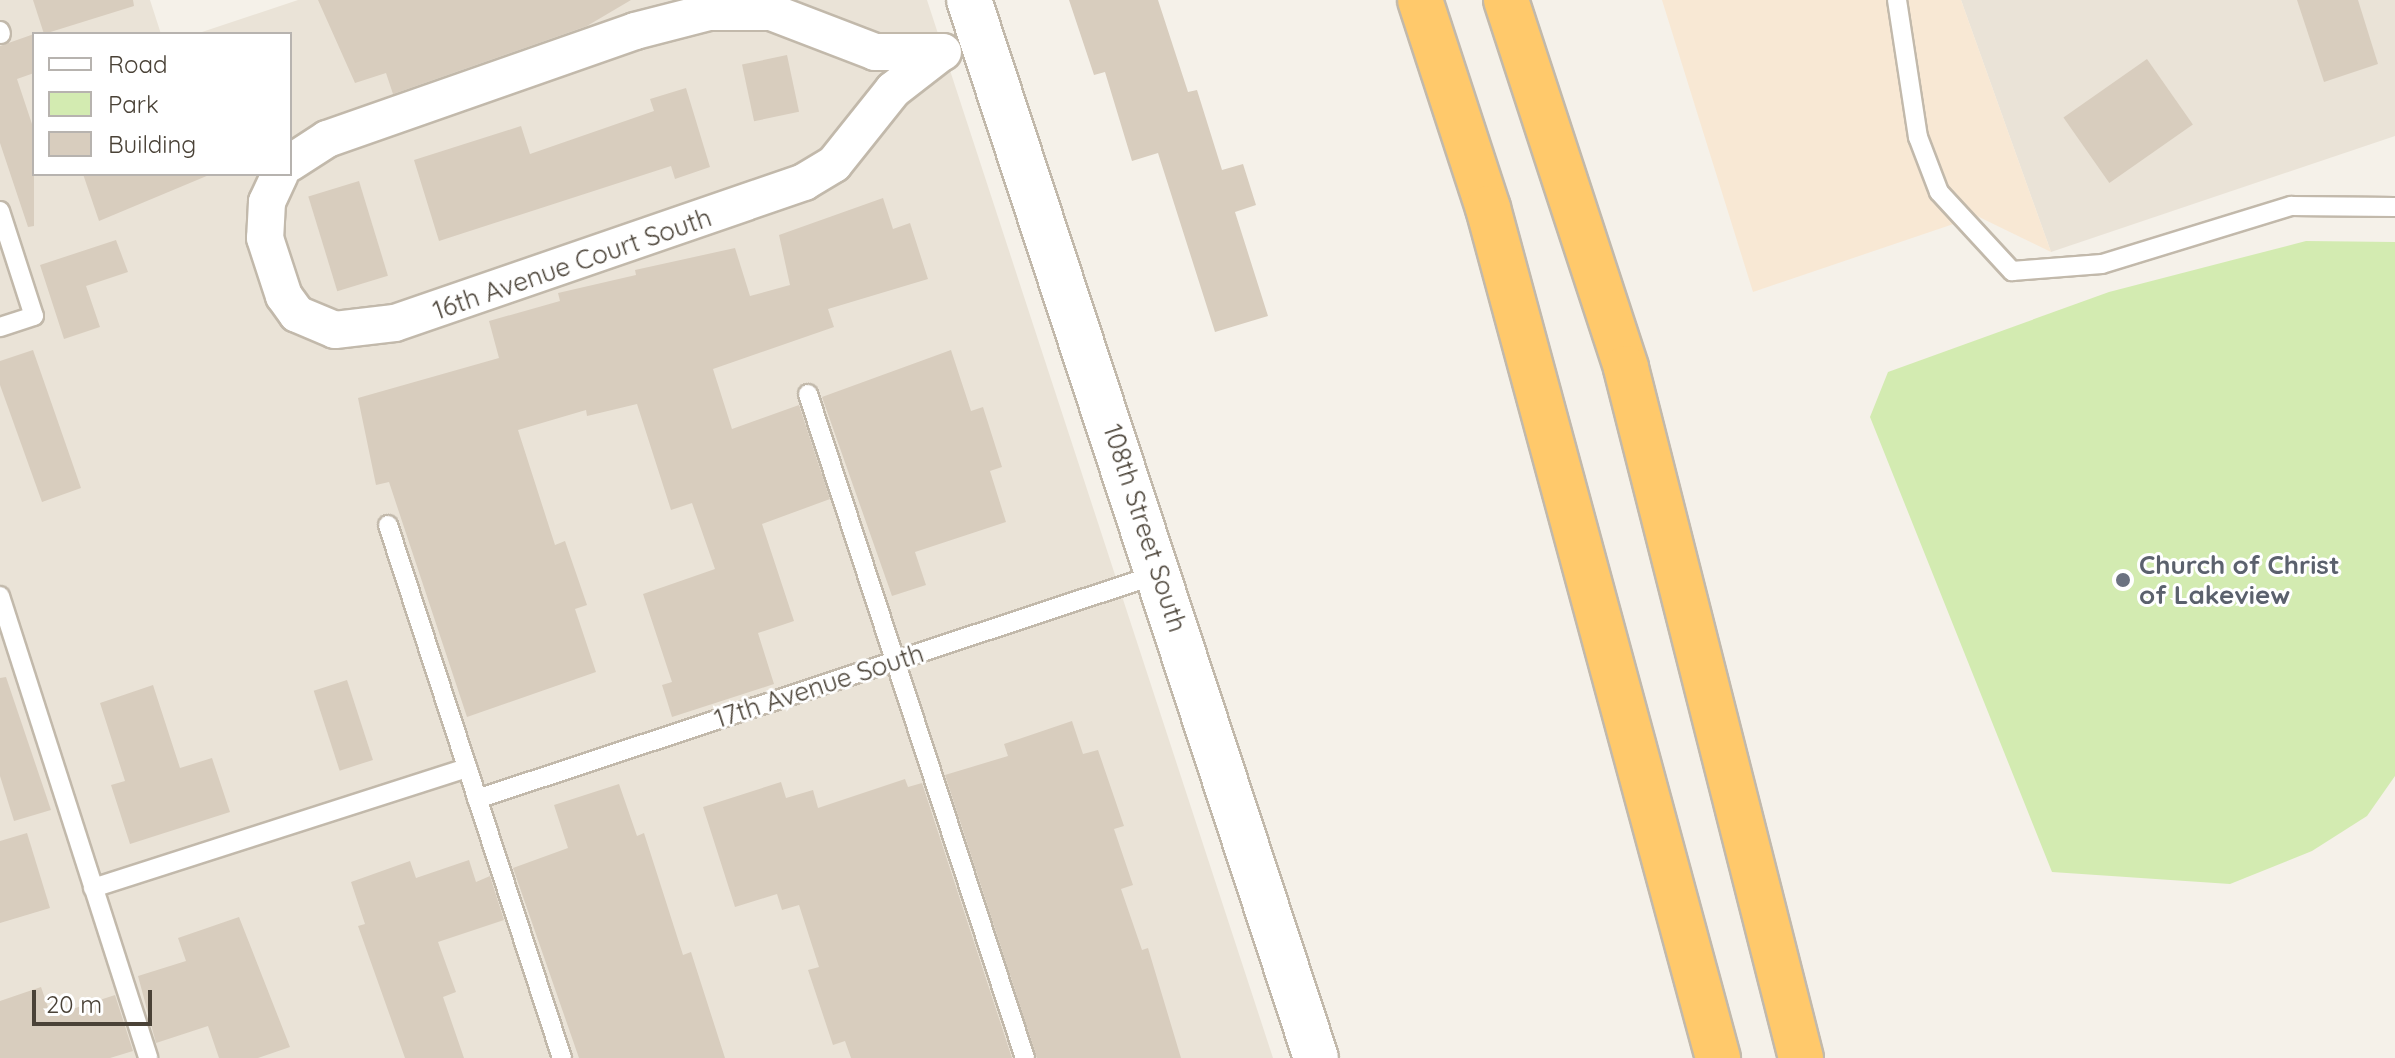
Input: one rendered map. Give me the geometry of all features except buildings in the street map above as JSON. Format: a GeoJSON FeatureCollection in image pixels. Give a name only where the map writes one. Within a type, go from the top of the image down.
{"type":"FeatureCollection","features":[{"type":"Feature","properties":{"kind":"highway"},"geometry":{"type":"LineString","coordinates":[[1420,0],[1488,208],[1718,1058]]}},
{"type":"Feature","properties":{"kind":"highway"},"geometry":{"type":"LineString","coordinates":[[1506,0],[1630,382],[1801,1058]]}},
{"type":"Feature","properties":{"kind":"street"},"geometry":{"type":"LineString","coordinates":[[292,162],[327,139],[635,31],[709,12],[771,12],[875,52],[965,31]]}},
{"type":"Feature","properties":{"kind":"street","name":"16th Avenue Court South"},"geometry":{"type":"LineString","coordinates":[[279,176],[267,202],[265,238],[284,296],[297,314],[335,330],[395,323],[804,182],[834,164],[893,90],[965,31]]}},
{"type":"Feature","properties":{"kind":"street","name":"108th Street South"},"geometry":{"type":"LineString","coordinates":[[965,31],[1160,574],[1316,1058]]}},
{"type":"Feature","properties":{"kind":"lane"},"geometry":{"type":"LineString","coordinates":[[1897,0],[1918,137],[1939,192],[2012,271],[2102,264],[2291,206],[2395,207]]}},
{"type":"Feature","properties":{"kind":"lane"},"geometry":{"type":"LineString","coordinates":[[0,211],[34,316],[0,327]]}},
{"type":"Feature","properties":{"kind":"lane"},"geometry":{"type":"LineString","coordinates":[[808,394],[1025,1058]]}},
{"type":"Feature","properties":{"kind":"lane"},"geometry":{"type":"LineString","coordinates":[[388,525],[562,1058]]}},
{"type":"Feature","properties":{"kind":"lane","name":"17th Avenue South"},"geometry":{"type":"LineString","coordinates":[[477,799],[1160,574]]}},
{"type":"Feature","properties":{"kind":"lane"},"geometry":{"type":"LineString","coordinates":[[0,596],[148,1058]]}},
{"type":"Feature","properties":{"kind":"lane"},"geometry":{"type":"LineString","coordinates":[[93,888],[467,768]]}},
{"type":"Feature","properties":{"kind":"shaded area"},"geometry":{"type":"Polygon","coordinates":[[[0,0],[150,0],[160,32],[32,32],[32,176],[292,176],[292,32],[202,32],[298,0],[927,0],[1273,1058],[0,1058],[0,0]]]}},
{"type":"Feature","properties":{"kind":"shaded area"},"geometry":{"type":"Polygon","coordinates":[[[1662,0],[1961,0],[2051,252],[1977,216],[1753,292],[1662,0]]]}},
{"type":"Feature","properties":{"kind":"shaded area"},"geometry":{"type":"Polygon","coordinates":[[[1961,0],[2395,0],[2395,136],[2051,252],[1961,0]]]}},
{"type":"Feature","properties":{"kind":"green space","name":"Church of Christ of Lakeview"},"geometry":{"type":"Polygon","coordinates":[[[2306,241],[2395,242],[2395,776],[2367,816],[2312,851],[2230,884],[2052,872],[1870,417],[1888,372],[2109,292],[2306,241]]]}},
{"type":"Feature","properties":{"kind":"place","name":"Church of Christ of Lakeview"},"geometry":{"type":"Point","coordinates":[2123,580]}}]}
